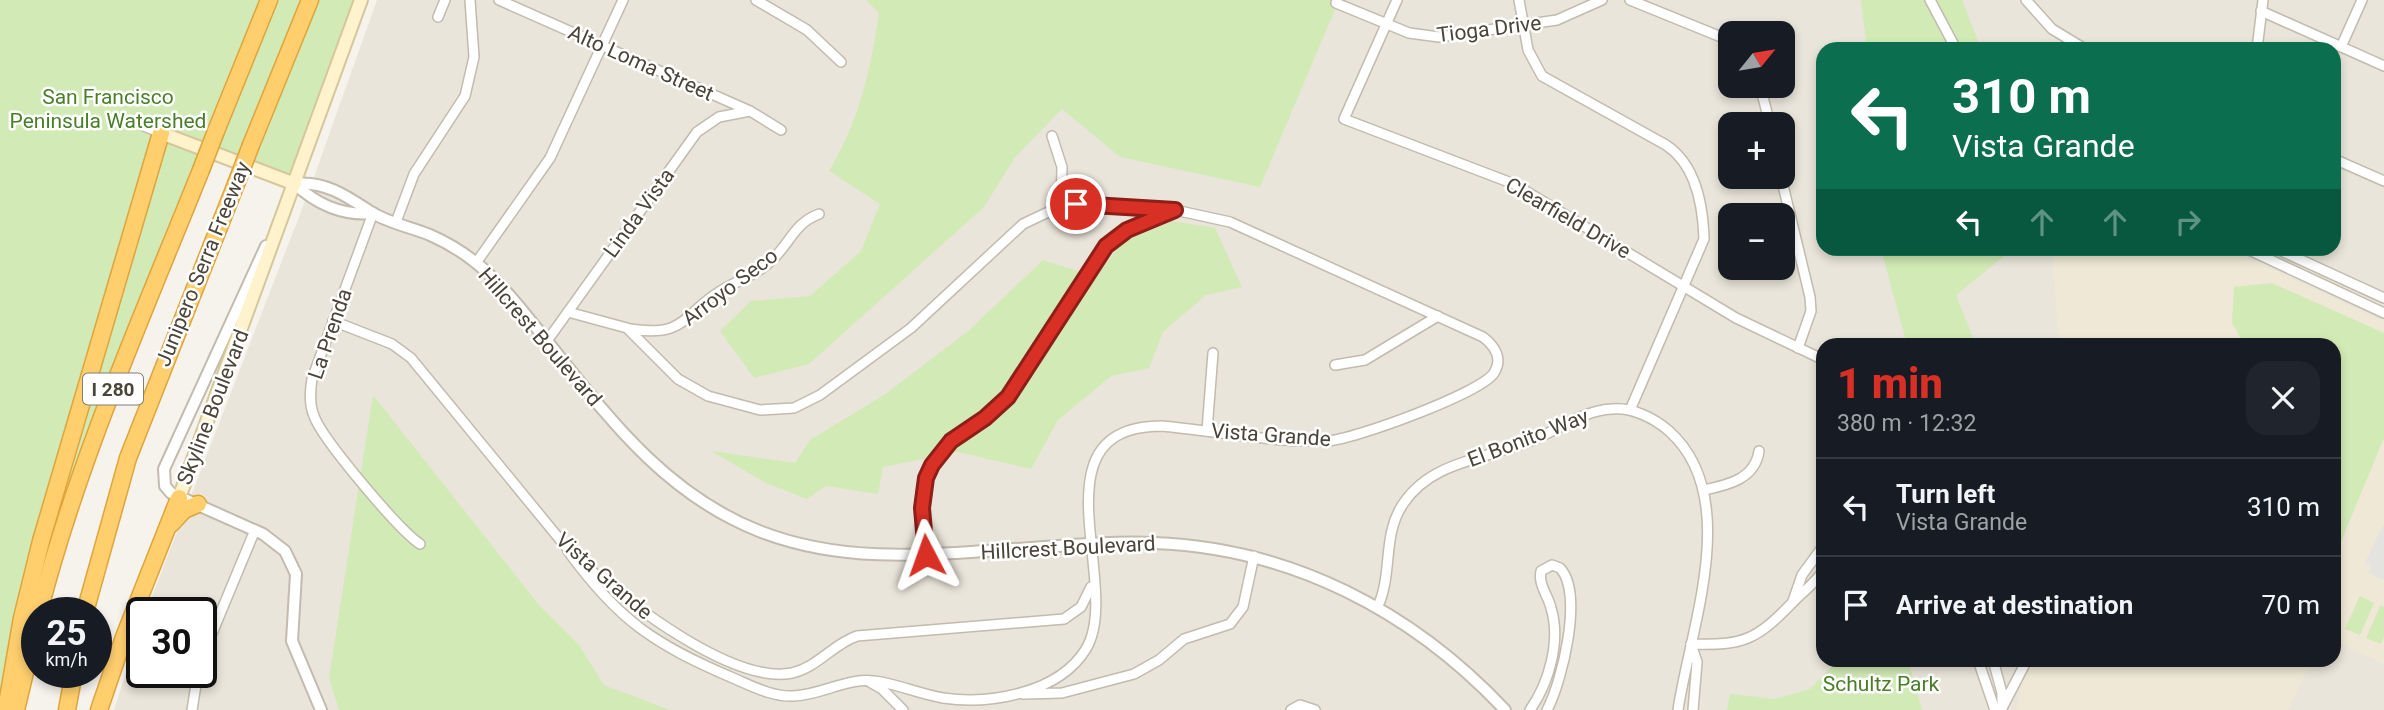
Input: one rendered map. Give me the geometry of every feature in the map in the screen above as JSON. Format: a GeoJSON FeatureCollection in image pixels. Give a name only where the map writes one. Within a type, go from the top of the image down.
{"type":"FeatureCollection","features":[{"type":"Feature","properties":{"kind":"highway","name":"Junipero Serra Freeway"},"geometry":{"type":"LineString","coordinates":[[44,597],[89,452],[269,0]]}},
{"type":"Feature","properties":{"kind":"highway","name":"Junipero Serra Freeway"},"geometry":{"type":"LineString","coordinates":[[89,597],[131,447],[310,0]]}},
{"type":"Feature","properties":{"kind":"highway"},"geometry":{"type":"LineString","coordinates":[[6,710],[22,618],[41,541],[161,133]]}},
{"type":"Feature","properties":{"kind":"highway"},"geometry":{"type":"LineString","coordinates":[[99,710],[179,498]]}},
{"type":"Feature","properties":{"kind":"highway"},"geometry":{"type":"LineString","coordinates":[[164,535],[184,510],[198,504]]}},
{"type":"Feature","properties":{"kind":"highway"},"geometry":{"type":"LineString","coordinates":[[16,710],[21,688]]}},
{"type":"Feature","properties":{"kind":"highway"},"geometry":{"type":"LineString","coordinates":[[67,710],[71,688]]}},
{"type":"Feature","properties":{"kind":"main road","name":"Skyline Boulevard"},"geometry":{"type":"LineString","coordinates":[[179,498],[362,0]]}},
{"type":"Feature","properties":{"kind":"main road","name":"Hillcrest Boulevard"},"geometry":{"type":"LineString","coordinates":[[161,133],[295,184]]}},
{"type":"Feature","properties":{"kind":"street"},"geometry":{"type":"LineString","coordinates":[[438,17],[445,0]]}},
{"type":"Feature","properties":{"kind":"street"},"geometry":{"type":"LineString","coordinates":[[396,222],[414,174],[465,96],[474,57],[470,0]]}},
{"type":"Feature","properties":{"kind":"street","name":"Alto Loma Street"},"geometry":{"type":"LineString","coordinates":[[499,0],[750,111],[781,130]]}},
{"type":"Feature","properties":{"kind":"street"},"geometry":{"type":"LineString","coordinates":[[476,263],[550,158],[623,0]]}},
{"type":"Feature","properties":{"kind":"street"},"geometry":{"type":"LineString","coordinates":[[756,0],[807,30],[841,62]]}},
{"type":"Feature","properties":{"kind":"street","name":"Clearfield Drive"},"geometry":{"type":"LineString","coordinates":[[1397,0],[1344,119],[1514,184],[1736,318],[1816,356]]}},
{"type":"Feature","properties":{"kind":"street"},"geometry":{"type":"LineString","coordinates":[[1519,0],[1528,50],[1542,76],[1666,145],[1686,163],[1703,222],[1704,239],[1685,288],[1630,410]]}},
{"type":"Feature","properties":{"kind":"street","name":"Tioga Drive"},"geometry":{"type":"LineString","coordinates":[[1336,3],[1409,33],[1439,37],[1557,20],[1601,0]]}},
{"type":"Feature","properties":{"kind":"street"},"geometry":{"type":"LineString","coordinates":[[1630,0],[1718,36]]}},
{"type":"Feature","properties":{"kind":"street"},"geometry":{"type":"LineString","coordinates":[[1930,0],[1952,42]]}},
{"type":"Feature","properties":{"kind":"street"},"geometry":{"type":"LineString","coordinates":[[2026,0],[2052,29],[2073,42]]}},
{"type":"Feature","properties":{"kind":"street"},"geometry":{"type":"LineString","coordinates":[[2258,42],[2263,0]]}},
{"type":"Feature","properties":{"kind":"street"},"geometry":{"type":"LineString","coordinates":[[2362,0],[2341,47],[2384,66]]}},
{"type":"Feature","properties":{"kind":"street"},"geometry":{"type":"LineString","coordinates":[[2261,11],[2330,42]]}},
{"type":"Feature","properties":{"kind":"street","name":"Linda Vista"},"geometry":{"type":"LineString","coordinates":[[547,341],[697,132],[719,117],[750,111]]}},
{"type":"Feature","properties":{"kind":"street"},"geometry":{"type":"LineString","coordinates":[[134,122],[161,133]]}},
{"type":"Feature","properties":{"kind":"street"},"geometry":{"type":"LineString","coordinates":[[1052,135],[1062,167],[1061,206]]}},
{"type":"Feature","properties":{"kind":"street"},"geometry":{"type":"LineString","coordinates":[[2341,162],[2384,181]]}},
{"type":"Feature","properties":{"kind":"street","name":"Hillcrest Boulevard"},"geometry":{"type":"LineString","coordinates":[[295,184],[311,182],[352,198],[373,213],[432,236],[476,263],[501,286],[644,457],[712,508],[758,531],[822,550],[867,555],[926,555],[1090,544],[1186,545],[1254,556],[1317,577],[1378,606],[1453,659],[1504,710]]}},
{"type":"Feature","properties":{"kind":"street","name":"Hillcrest Boulevard"},"geometry":{"type":"LineString","coordinates":[[295,184],[320,203],[356,215],[373,213]]}},
{"type":"Feature","properties":{"kind":"street"},"geometry":{"type":"LineString","coordinates":[[1784,189],[1810,297],[1811,311],[1798,348]]}},
{"type":"Feature","properties":{"kind":"street","name":"Vista Grande"},"geometry":{"type":"LineString","coordinates":[[334,321],[392,344],[411,358],[568,551],[630,605],[668,630],[751,669],[782,674],[809,667],[848,639],[857,636],[1064,619],[1081,607],[1092,582],[1089,479],[1099,454],[1119,436],[1145,426],[1312,441],[1346,439],[1378,429],[1483,383],[1492,376],[1497,367],[1498,356],[1493,345],[1438,316],[1251,230],[1175,210],[1090,203],[1061,206],[1023,223],[911,328],[820,395],[794,408],[760,410],[708,396],[678,379],[627,328],[568,312]]}},
{"type":"Feature","properties":{"kind":"street"},"geometry":{"type":"LineString","coordinates":[[926,555],[923,492],[926,478],[940,452],[1008,397],[1106,246],[1127,230],[1175,210]]}},
{"type":"Feature","properties":{"kind":"street","name":"La Prenda"},"geometry":{"type":"LineString","coordinates":[[373,213],[312,379],[310,404],[314,417],[401,528],[420,544]]}},
{"type":"Feature","properties":{"kind":"street","name":"Arroyo Seco"},"geometry":{"type":"LineString","coordinates":[[627,328],[655,331],[679,326],[723,289],[764,267],[782,249],[795,228],[819,214]]}},
{"type":"Feature","properties":{"kind":"street","name":"Skyline Boulevard"},"geometry":{"type":"LineString","coordinates":[[179,498],[165,486],[164,469],[271,234],[280,228]]}},
{"type":"Feature","properties":{"kind":"street"},"geometry":{"type":"LineString","coordinates":[[2262,256],[2384,313]]}},
{"type":"Feature","properties":{"kind":"street"},"geometry":{"type":"LineString","coordinates":[[2293,256],[2384,298]]}},
{"type":"Feature","properties":{"kind":"street"},"geometry":{"type":"LineString","coordinates":[[1335,365],[1365,360],[1438,316]]}},
{"type":"Feature","properties":{"kind":"street"},"geometry":{"type":"LineString","coordinates":[[1207,430],[1213,354]]}},
{"type":"Feature","properties":{"kind":"street","name":"El Bonito Way"},"geometry":{"type":"LineString","coordinates":[[1378,606],[1385,585],[1393,523],[1410,495],[1430,477],[1455,465],[1532,440],[1597,411],[1630,410],[1663,426],[1678,439],[1698,471],[1704,489],[1707,551],[1678,710]]}},
{"type":"Feature","properties":{"kind":"street"},"geometry":{"type":"LineString","coordinates":[[1704,489],[1726,485],[1746,474],[1754,467],[1759,451]]}},
{"type":"Feature","properties":{"kind":"street"},"geometry":{"type":"LineString","coordinates":[[179,498],[198,504],[278,543],[292,562],[296,586],[292,641],[321,710]]}},
{"type":"Feature","properties":{"kind":"street"},"geometry":{"type":"LineString","coordinates":[[217,621],[255,530]]}},
{"type":"Feature","properties":{"kind":"street"},"geometry":{"type":"LineString","coordinates":[[568,551],[606,600],[661,643],[702,665],[779,695],[806,694],[837,683],[861,680],[946,698],[1062,693],[1135,674],[1159,660],[1184,639],[1230,624],[1243,607],[1254,556]]}},
{"type":"Feature","properties":{"kind":"street"},"geometry":{"type":"LineString","coordinates":[[1793,602],[1802,575],[1816,556]]}},
{"type":"Feature","properties":{"kind":"street"},"geometry":{"type":"LineString","coordinates":[[1530,710],[1545,681],[1552,652],[1553,613],[1539,578],[1546,567],[1552,565],[1560,568],[1568,581],[1569,638],[1563,672],[1547,710]]}},
{"type":"Feature","properties":{"kind":"street"},"geometry":{"type":"LineString","coordinates":[[1691,644],[1713,645],[1747,639],[1772,625],[1816,581]]}},
{"type":"Feature","properties":{"kind":"street"},"geometry":{"type":"LineString","coordinates":[[1014,695],[1058,677],[1083,653],[1095,622],[1092,582]]}},
{"type":"Feature","properties":{"kind":"street","name":"El Bonito Way"},"geometry":{"type":"LineString","coordinates":[[1691,644],[1697,662],[1693,710]]}},
{"type":"Feature","properties":{"kind":"street"},"geometry":{"type":"LineString","coordinates":[[1981,667],[1999,710]]}},
{"type":"Feature","properties":{"kind":"street"},"geometry":{"type":"LineString","coordinates":[[1995,667],[2003,693],[1999,710]]}},
{"type":"Feature","properties":{"kind":"street"},"geometry":{"type":"LineString","coordinates":[[1999,710],[2023,667]]}},
{"type":"Feature","properties":{"kind":"street"},"geometry":{"type":"LineString","coordinates":[[861,680],[882,690],[903,710]]}},
{"type":"Feature","properties":{"kind":"street"},"geometry":{"type":"LineString","coordinates":[[192,710],[195,688]]}},
{"type":"Feature","properties":{"kind":"street"},"geometry":{"type":"LineString","coordinates":[[1291,710],[1300,705],[1315,710]]}},
{"type":"Feature","properties":{"kind":"shaded area"},"geometry":{"type":"Polygon","coordinates":[[[377,0],[2384,0],[2384,710],[114,710],[126,672],[126,688],[217,688],[217,597],[152,597],[309,191],[377,0]]]}},
{"type":"Feature","properties":{"kind":"shaded area"},"geometry":{"type":"Polygon","coordinates":[[[2053,256],[2243,256],[2384,322],[2384,664],[2341,644],[2341,338],[2058,338],[2053,256]]]}},
{"type":"Feature","properties":{"kind":"shaded area"},"geometry":{"type":"Polygon","coordinates":[[[2383,525],[2384,580],[2368,573],[2372,566],[2365,563],[2383,525]]]}},
{"type":"Feature","properties":{"kind":"shaded area"},"geometry":{"type":"Polygon","coordinates":[[[2026,667],[2309,667],[2288,710],[2016,710],[2026,667]]]}},
{"type":"Feature","properties":{"kind":"green space","name":"San Francisco Peninsula Watershed"},"geometry":{"type":"Polygon","coordinates":[[[0,0],[362,0],[295,187],[209,152],[42,597],[21,597],[21,654],[0,710],[0,0]]]}},
{"type":"Feature","properties":{"kind":"green space"},"geometry":{"type":"Polygon","coordinates":[[[866,0],[1339,0],[1260,187],[1120,157],[1062,109],[1015,157],[984,207],[809,364],[754,378],[720,331],[751,301],[810,296],[861,251],[880,204],[829,171],[856,114],[872,54],[879,13],[866,0]]]}},
{"type":"Feature","properties":{"kind":"green space"},"geometry":{"type":"Polygon","coordinates":[[[1861,0],[1962,0],[1978,42],[1866,42],[1861,0]]]}},
{"type":"Feature","properties":{"kind":"green space"},"geometry":{"type":"Polygon","coordinates":[[[1173,221],[1215,228],[1242,287],[1206,295],[1163,332],[1149,368],[1111,376],[1058,420],[1031,469],[958,452],[883,467],[878,494],[826,486],[807,499],[766,483],[711,451],[795,463],[810,440],[884,395],[967,332],[1043,260],[1096,277],[1122,242],[1173,221]]]}},
{"type":"Feature","properties":{"kind":"green space"},"geometry":{"type":"Polygon","coordinates":[[[1883,256],[2004,256],[1956,295],[1973,338],[1905,338],[1883,256]]]}},
{"type":"Feature","properties":{"kind":"green space"},"geometry":{"type":"Polygon","coordinates":[[[2272,283],[2384,333],[2384,438],[2341,542],[2341,338],[2241,338],[2232,323],[2234,287],[2272,283]]]}},
{"type":"Feature","properties":{"kind":"green space"},"geometry":{"type":"Polygon","coordinates":[[[373,395],[539,605],[579,645],[604,685],[670,710],[339,710],[329,678],[373,395]]]}},
{"type":"Feature","properties":{"kind":"green space"},"geometry":{"type":"Polygon","coordinates":[[[2360,596],[2374,603],[2360,635],[2345,629],[2360,596]]]}},
{"type":"Feature","properties":{"kind":"green space"},"geometry":{"type":"Polygon","coordinates":[[[2380,606],[2384,607],[2384,636],[2381,644],[2366,638],[2380,606]]]}},
{"type":"Feature","properties":{"kind":"green space","name":"Schultz Park"},"geometry":{"type":"Polygon","coordinates":[[[1831,667],[1910,667],[1922,710],[1727,710],[1730,694],[1775,699],[1810,689],[1831,667]]]}},
{"type":"Feature","properties":{"kind":"route"},"geometry":{"type":"LineString","coordinates":[[926,555],[923,492],[926,478],[940,452],[951,441],[997,409],[1008,397],[1106,246],[1127,230],[1175,210],[1076,204]]}}]}
